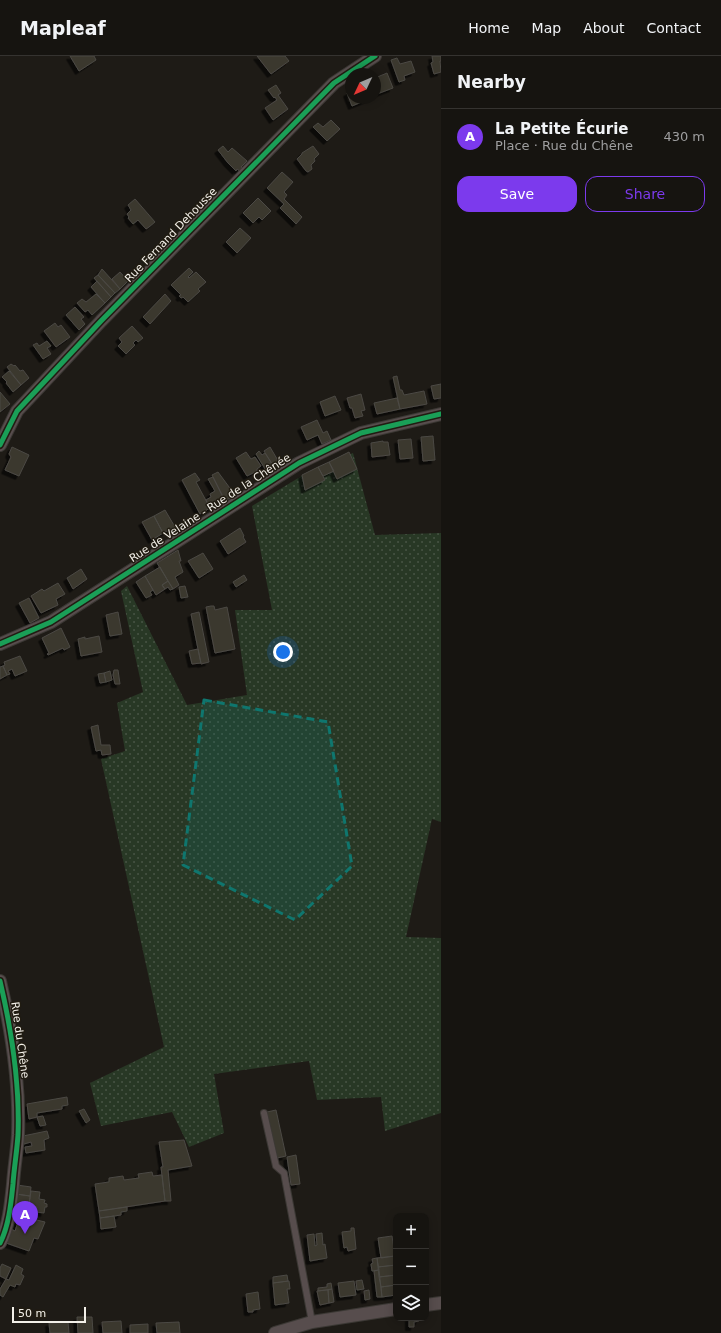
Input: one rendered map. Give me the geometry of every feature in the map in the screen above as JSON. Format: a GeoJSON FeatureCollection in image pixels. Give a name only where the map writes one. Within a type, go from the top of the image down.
{"type":"FeatureCollection","features":[{"type":"Feature","properties":{"kind":"street","name":"Rue Fernand Dehousse"},"geometry":{"type":"LineString","coordinates":[[0,445],[17,411],[101,321],[334,83],[375,56]]}},
{"type":"Feature","properties":{"kind":"street","name":"Rue de Velaine - Rue de la Chênée"},"geometry":{"type":"LineString","coordinates":[[0,644],[51,622],[299,463],[361,433],[441,414]]}},
{"type":"Feature","properties":{"kind":"street","name":"Rue du Chêne"},"geometry":{"type":"LineString","coordinates":[[0,981],[9,1019],[16,1077],[18,1136],[5,1235],[0,1243]]}},
{"type":"Feature","properties":{"kind":"street"},"geometry":{"type":"LineString","coordinates":[[429,1305],[441,1303]]}},
{"type":"Feature","properties":{"kind":"street"},"geometry":{"type":"LineString","coordinates":[[275,1333],[312,1322],[393,1309]]}},
{"type":"Feature","properties":{"kind":"lane"},"geometry":{"type":"LineString","coordinates":[[264,1113],[276,1166],[284,1173],[312,1322]]}},
{"type":"Feature","properties":{"kind":"highlighted area"},"geometry":{"type":"Polygon","coordinates":[[[204,700],[328,722],[352,866],[295,920],[183,865],[204,700]]]}},
{"type":"Feature","properties":{"kind":"green space"},"geometry":{"type":"Polygon","coordinates":[[[353,453],[375,535],[441,533],[441,822],[432,819],[406,937],[441,938],[441,1113],[385,1131],[381,1097],[317,1100],[309,1061],[214,1074],[224,1133],[189,1147],[172,1112],[101,1126],[90,1083],[164,1047],[101,759],[125,751],[117,703],[143,692],[121,591],[127,586],[187,705],[247,695],[235,610],[272,610],[252,506],[305,474],[353,453]]]}},
{"type":"Feature","properties":{"kind":"building"},"geometry":{"type":"Polygon","coordinates":[[[70,56],[94,56],[96,60],[79,71],[70,56]]]}},
{"type":"Feature","properties":{"kind":"building"},"geometry":{"type":"Polygon","coordinates":[[[257,56],[285,56],[289,61],[271,74],[257,56]]]}},
{"type":"Feature","properties":{"kind":"building"},"geometry":{"type":"Polygon","coordinates":[[[432,56],[441,56],[441,72],[434,74],[431,63],[433,62],[432,56]]]}},
{"type":"Feature","properties":{"kind":"building"},"geometry":{"type":"Polygon","coordinates":[[[397,58],[400,64],[411,61],[415,72],[404,76],[405,80],[399,82],[391,60],[397,58]]]}},
{"type":"Feature","properties":{"kind":"building"},"geometry":{"type":"Polygon","coordinates":[[[387,73],[393,88],[381,92],[381,76],[387,73]]]}},
{"type":"Feature","properties":{"kind":"building"},"geometry":{"type":"Polygon","coordinates":[[[276,85],[281,93],[278,95],[288,109],[273,120],[265,108],[277,100],[268,90],[276,85]]]}},
{"type":"Feature","properties":{"kind":"building"},"geometry":{"type":"Polygon","coordinates":[[[331,120],[340,129],[327,141],[313,127],[318,123],[323,127],[331,120]]]}},
{"type":"Feature","properties":{"kind":"building"},"geometry":{"type":"Polygon","coordinates":[[[223,146],[228,152],[232,148],[247,161],[241,167],[243,169],[241,172],[237,169],[236,171],[218,150],[223,146]]]}},
{"type":"Feature","properties":{"kind":"building"},"geometry":{"type":"Polygon","coordinates":[[[313,146],[319,154],[311,165],[312,169],[308,172],[297,159],[302,153],[313,146]]]}},
{"type":"Feature","properties":{"kind":"building"},"geometry":{"type":"Polygon","coordinates":[[[282,172],[293,182],[284,192],[287,195],[284,199],[302,217],[296,224],[280,208],[284,204],[267,188],[282,172]]]}},
{"type":"Feature","properties":{"kind":"building"},"geometry":{"type":"Polygon","coordinates":[[[258,198],[271,211],[262,220],[259,217],[253,223],[243,213],[258,198]]]}},
{"type":"Feature","properties":{"kind":"building"},"geometry":{"type":"Polygon","coordinates":[[[135,199],[155,222],[146,229],[138,220],[133,224],[128,218],[129,217],[127,214],[131,210],[128,205],[135,199]]]}},
{"type":"Feature","properties":{"kind":"building"},"geometry":{"type":"Polygon","coordinates":[[[240,228],[251,238],[237,253],[226,242],[240,228]]]}},
{"type":"Feature","properties":{"kind":"building"},"geometry":{"type":"Polygon","coordinates":[[[189,268],[193,272],[188,277],[189,278],[196,272],[206,282],[198,289],[200,291],[188,302],[183,297],[181,298],[179,296],[181,295],[171,285],[189,268]]]}},
{"type":"Feature","properties":{"kind":"building"},"geometry":{"type":"Polygon","coordinates":[[[102,269],[120,289],[115,293],[98,275],[102,269]]]}},
{"type":"Feature","properties":{"kind":"building"},"geometry":{"type":"Polygon","coordinates":[[[120,272],[128,281],[120,289],[112,279],[120,272]]]}},
{"type":"Feature","properties":{"kind":"building"},"geometry":{"type":"Polygon","coordinates":[[[98,275],[115,293],[111,297],[94,278],[98,275]]]}},
{"type":"Feature","properties":{"kind":"building"},"geometry":{"type":"Polygon","coordinates":[[[97,281],[111,297],[105,303],[91,287],[97,281]]]}},
{"type":"Feature","properties":{"kind":"building"},"geometry":{"type":"Polygon","coordinates":[[[96,294],[105,303],[92,315],[88,310],[85,312],[77,303],[82,299],[86,302],[96,294]]]}},
{"type":"Feature","properties":{"kind":"building"},"geometry":{"type":"Polygon","coordinates":[[[165,294],[171,301],[150,324],[143,317],[165,294]]]}},
{"type":"Feature","properties":{"kind":"building"},"geometry":{"type":"Polygon","coordinates":[[[75,307],[84,317],[81,319],[85,324],[79,330],[66,315],[75,307]]]}},
{"type":"Feature","properties":{"kind":"building"},"geometry":{"type":"Polygon","coordinates":[[[55,323],[58,327],[61,325],[70,337],[56,347],[44,331],[55,323]]]}},
{"type":"Feature","properties":{"kind":"building"},"geometry":{"type":"Polygon","coordinates":[[[132,326],[143,338],[138,342],[136,340],[133,343],[135,345],[126,354],[118,346],[122,342],[119,338],[132,326]]]}},
{"type":"Feature","properties":{"kind":"building"},"geometry":{"type":"Polygon","coordinates":[[[47,341],[51,346],[47,348],[51,354],[43,359],[33,345],[37,343],[39,346],[47,341]]]}},
{"type":"Feature","properties":{"kind":"building"},"geometry":{"type":"Polygon","coordinates":[[[11,364],[14,366],[15,365],[20,371],[23,370],[29,378],[21,385],[7,367],[11,364]]]}},
{"type":"Feature","properties":{"kind":"building"},"geometry":{"type":"Polygon","coordinates":[[[9,371],[21,385],[13,392],[2,377],[9,371]]]}},
{"type":"Feature","properties":{"kind":"building"},"geometry":{"type":"Polygon","coordinates":[[[397,376],[400,390],[402,390],[404,395],[424,391],[427,404],[400,409],[393,377],[397,376]]]}},
{"type":"Feature","properties":{"kind":"building"},"geometry":{"type":"Polygon","coordinates":[[[441,384],[441,398],[434,399],[431,386],[441,384]]]}},
{"type":"Feature","properties":{"kind":"building"},"geometry":{"type":"Polygon","coordinates":[[[0,392],[10,404],[0,412],[0,392]]]}},
{"type":"Feature","properties":{"kind":"building"},"geometry":{"type":"Polygon","coordinates":[[[361,394],[365,410],[361,411],[363,416],[355,418],[347,398],[361,394]]]}},
{"type":"Feature","properties":{"kind":"building"},"geometry":{"type":"Polygon","coordinates":[[[335,396],[341,410],[325,416],[320,402],[335,396]]]}},
{"type":"Feature","properties":{"kind":"building"},"geometry":{"type":"Polygon","coordinates":[[[397,398],[400,409],[377,414],[374,403],[397,398]]]}},
{"type":"Feature","properties":{"kind":"building"},"geometry":{"type":"Polygon","coordinates":[[[317,420],[323,433],[327,431],[331,440],[322,444],[318,435],[307,440],[301,427],[317,420]]]}},
{"type":"Feature","properties":{"kind":"building"},"geometry":{"type":"Polygon","coordinates":[[[433,436],[435,460],[423,461],[421,437],[433,436]]]}},
{"type":"Feature","properties":{"kind":"building"},"geometry":{"type":"Polygon","coordinates":[[[411,439],[413,458],[400,459],[398,440],[411,439]]]}},
{"type":"Feature","properties":{"kind":"building"},"geometry":{"type":"Polygon","coordinates":[[[383,441],[388,442],[390,455],[372,457],[371,443],[383,441]]]}},
{"type":"Feature","properties":{"kind":"building"},"geometry":{"type":"Polygon","coordinates":[[[12,447],[29,455],[19,476],[5,470],[11,457],[9,454],[12,447]]]}},
{"type":"Feature","properties":{"kind":"building"},"geometry":{"type":"Polygon","coordinates":[[[270,447],[280,464],[274,467],[264,451],[270,447]]]}},
{"type":"Feature","properties":{"kind":"building"},"geometry":{"type":"Polygon","coordinates":[[[259,451],[262,455],[265,453],[274,467],[267,472],[256,454],[259,451]]]}},
{"type":"Feature","properties":{"kind":"building"},"geometry":{"type":"Polygon","coordinates":[[[246,452],[251,459],[255,457],[261,466],[257,469],[257,471],[247,476],[236,458],[246,452]]]}},
{"type":"Feature","properties":{"kind":"building"},"geometry":{"type":"Polygon","coordinates":[[[349,452],[357,469],[337,479],[329,462],[349,452]]]}},
{"type":"Feature","properties":{"kind":"building"},"geometry":{"type":"Polygon","coordinates":[[[329,462],[334,471],[323,476],[318,467],[329,462]]]}},
{"type":"Feature","properties":{"kind":"building"},"geometry":{"type":"Polygon","coordinates":[[[318,467],[325,480],[305,490],[302,475],[318,467]]]}},
{"type":"Feature","properties":{"kind":"building"},"geometry":{"type":"Polygon","coordinates":[[[218,472],[235,495],[225,501],[212,475],[218,472]]]}},
{"type":"Feature","properties":{"kind":"building"},"geometry":{"type":"Polygon","coordinates":[[[195,473],[200,480],[196,482],[210,508],[200,514],[182,480],[195,473]]]}},
{"type":"Feature","properties":{"kind":"building"},"geometry":{"type":"Polygon","coordinates":[[[213,477],[225,501],[210,508],[206,500],[211,497],[210,494],[215,491],[208,479],[213,477]]]}},
{"type":"Feature","properties":{"kind":"building"},"geometry":{"type":"Polygon","coordinates":[[[165,510],[175,527],[163,533],[154,516],[165,510]]]}},
{"type":"Feature","properties":{"kind":"building"},"geometry":{"type":"Polygon","coordinates":[[[154,516],[163,533],[152,540],[142,522],[154,516]]]}},
{"type":"Feature","properties":{"kind":"building"},"geometry":{"type":"Polygon","coordinates":[[[240,528],[246,542],[228,554],[220,541],[240,528]]]}},
{"type":"Feature","properties":{"kind":"building"},"geometry":{"type":"Polygon","coordinates":[[[178,550],[181,561],[179,561],[183,572],[175,577],[179,585],[173,589],[157,563],[178,550]]]}},
{"type":"Feature","properties":{"kind":"building"},"geometry":{"type":"Polygon","coordinates":[[[203,553],[213,569],[199,578],[188,561],[203,553]]]}},
{"type":"Feature","properties":{"kind":"building"},"geometry":{"type":"Polygon","coordinates":[[[160,567],[168,581],[162,585],[165,589],[156,595],[145,576],[160,567]]]}},
{"type":"Feature","properties":{"kind":"building"},"geometry":{"type":"Polygon","coordinates":[[[81,569],[87,579],[73,589],[67,578],[81,569]]]}},
{"type":"Feature","properties":{"kind":"building"},"geometry":{"type":"Polygon","coordinates":[[[244,575],[247,580],[236,587],[233,582],[244,575]]]}},
{"type":"Feature","properties":{"kind":"building"},"geometry":{"type":"Polygon","coordinates":[[[145,576],[153,590],[150,592],[152,595],[146,598],[136,582],[145,576]]]}},
{"type":"Feature","properties":{"kind":"building"},"geometry":{"type":"Polygon","coordinates":[[[168,581],[173,589],[170,590],[168,587],[165,589],[162,585],[168,581]]]}},
{"type":"Feature","properties":{"kind":"building"},"geometry":{"type":"Polygon","coordinates":[[[58,583],[65,594],[56,599],[58,605],[41,613],[31,596],[42,589],[44,591],[58,583]]]}},
{"type":"Feature","properties":{"kind":"building"},"geometry":{"type":"Polygon","coordinates":[[[185,586],[188,597],[181,598],[179,587],[185,586]]]}},
{"type":"Feature","properties":{"kind":"building"},"geometry":{"type":"Polygon","coordinates":[[[29,598],[39,618],[30,623],[19,603],[29,598]]]}},
{"type":"Feature","properties":{"kind":"building"},"geometry":{"type":"Polygon","coordinates":[[[214,606],[215,610],[227,607],[235,649],[215,653],[206,607],[214,606]]]}},
{"type":"Feature","properties":{"kind":"building"},"geometry":{"type":"Polygon","coordinates":[[[118,612],[122,634],[110,636],[106,615],[118,612]]]}},
{"type":"Feature","properties":{"kind":"building"},"geometry":{"type":"Polygon","coordinates":[[[199,612],[209,662],[201,664],[191,614],[199,612]]]}},
{"type":"Feature","properties":{"kind":"building"},"geometry":{"type":"Polygon","coordinates":[[[61,628],[70,647],[64,650],[63,648],[48,655],[47,654],[49,653],[42,638],[61,628]]]}},
{"type":"Feature","properties":{"kind":"building"},"geometry":{"type":"Polygon","coordinates":[[[99,636],[102,652],[81,656],[78,639],[99,636]]]}},
{"type":"Feature","properties":{"kind":"building"},"geometry":{"type":"Polygon","coordinates":[[[198,649],[201,663],[192,664],[189,651],[198,649]]]}},
{"type":"Feature","properties":{"kind":"building"},"geometry":{"type":"Polygon","coordinates":[[[20,656],[27,671],[15,676],[12,669],[8,671],[10,674],[7,675],[3,666],[5,665],[4,662],[20,656]]]}},
{"type":"Feature","properties":{"kind":"building"},"geometry":{"type":"Polygon","coordinates":[[[3,666],[7,675],[0,679],[0,667],[3,666]]]}},
{"type":"Feature","properties":{"kind":"building"},"geometry":{"type":"Polygon","coordinates":[[[114,670],[118,670],[120,684],[115,684],[113,675],[114,670]]]}},
{"type":"Feature","properties":{"kind":"building"},"geometry":{"type":"Polygon","coordinates":[[[110,671],[112,680],[106,682],[104,673],[110,671]]]}},
{"type":"Feature","properties":{"kind":"building"},"geometry":{"type":"Polygon","coordinates":[[[104,673],[106,682],[100,683],[98,674],[104,673]]]}},
{"type":"Feature","properties":{"kind":"building"},"geometry":{"type":"Polygon","coordinates":[[[98,725],[101,745],[110,745],[111,754],[102,755],[101,750],[96,751],[91,727],[98,725]]]}},
{"type":"Feature","properties":{"kind":"building"},"geometry":{"type":"Polygon","coordinates":[[[67,1097],[68,1105],[62,1106],[62,1109],[37,1113],[37,1117],[29,1119],[27,1104],[67,1097]]]}},
{"type":"Feature","properties":{"kind":"building"},"geometry":{"type":"Polygon","coordinates":[[[84,1109],[90,1120],[86,1123],[79,1111],[84,1109]]]}},
{"type":"Feature","properties":{"kind":"building"},"geometry":{"type":"Polygon","coordinates":[[[276,1110],[286,1156],[277,1158],[267,1112],[276,1110]]]}},
{"type":"Feature","properties":{"kind":"building"},"geometry":{"type":"Polygon","coordinates":[[[43,1116],[46,1125],[40,1126],[37,1117],[43,1116]]]}},
{"type":"Feature","properties":{"kind":"building"},"geometry":{"type":"Polygon","coordinates":[[[47,1131],[49,1138],[44,1140],[45,1150],[26,1153],[25,1147],[32,1146],[31,1142],[24,1144],[23,1136],[47,1131]]]}},
{"type":"Feature","properties":{"kind":"building"},"geometry":{"type":"Polygon","coordinates":[[[184,1140],[192,1166],[168,1170],[171,1201],[165,1201],[161,1167],[163,1167],[159,1142],[184,1140]]]}},
{"type":"Feature","properties":{"kind":"building"},"geometry":{"type":"Polygon","coordinates":[[[296,1155],[300,1184],[291,1185],[287,1157],[296,1155]]]}},
{"type":"Feature","properties":{"kind":"building"},"geometry":{"type":"Polygon","coordinates":[[[152,1172],[153,1176],[162,1175],[165,1201],[99,1211],[95,1184],[109,1182],[109,1178],[123,1176],[124,1180],[139,1178],[138,1174],[152,1172]]]}},
{"type":"Feature","properties":{"kind":"building"},"geometry":{"type":"Polygon","coordinates":[[[17,1185],[31,1187],[30,1196],[16,1194],[17,1185]]]}},
{"type":"Feature","properties":{"kind":"building"},"geometry":{"type":"Polygon","coordinates":[[[31,1191],[40,1192],[39,1199],[45,1200],[44,1203],[47,1204],[47,1207],[45,1207],[44,1213],[36,1212],[37,1207],[29,1206],[31,1191]]]}},
{"type":"Feature","properties":{"kind":"building"},"geometry":{"type":"Polygon","coordinates":[[[16,1194],[30,1196],[29,1206],[15,1204],[16,1194]]]}},
{"type":"Feature","properties":{"kind":"building"},"geometry":{"type":"Polygon","coordinates":[[[127,1207],[127,1211],[121,1212],[121,1215],[100,1218],[99,1211],[127,1207]]]}},
{"type":"Feature","properties":{"kind":"building"},"geometry":{"type":"Polygon","coordinates":[[[20,1216],[45,1222],[38,1239],[34,1238],[29,1251],[6,1243],[11,1229],[15,1231],[20,1216]]]}},
{"type":"Feature","properties":{"kind":"building"},"geometry":{"type":"Polygon","coordinates":[[[114,1216],[116,1227],[101,1229],[100,1218],[114,1216]]]}},
{"type":"Feature","properties":{"kind":"building"},"geometry":{"type":"Polygon","coordinates":[[[351,1228],[354,1228],[356,1249],[348,1251],[347,1247],[344,1248],[342,1232],[351,1231],[351,1228]]]}},
{"type":"Feature","properties":{"kind":"building"},"geometry":{"type":"Polygon","coordinates":[[[322,1233],[323,1245],[325,1244],[327,1258],[310,1261],[307,1235],[314,1234],[315,1246],[317,1245],[316,1234],[322,1233]]]}},
{"type":"Feature","properties":{"kind":"building"},"geometry":{"type":"Polygon","coordinates":[[[392,1236],[393,1256],[381,1258],[378,1238],[392,1236]]]}},
{"type":"Feature","properties":{"kind":"building"},"geometry":{"type":"Polygon","coordinates":[[[393,1256],[393,1265],[378,1267],[377,1258],[393,1256]]]}},
{"type":"Feature","properties":{"kind":"building"},"geometry":{"type":"Polygon","coordinates":[[[377,1258],[379,1270],[372,1271],[372,1259],[377,1258]]]}},
{"type":"Feature","properties":{"kind":"building"},"geometry":{"type":"Polygon","coordinates":[[[2,1264],[11,1268],[6,1279],[0,1276],[0,1268],[2,1264]]]}},
{"type":"Feature","properties":{"kind":"building"},"geometry":{"type":"Polygon","coordinates":[[[16,1265],[23,1269],[21,1274],[24,1276],[20,1285],[16,1284],[15,1287],[10,1285],[3,1297],[0,1295],[0,1289],[6,1279],[9,1280],[16,1265]]]}},
{"type":"Feature","properties":{"kind":"building"},"geometry":{"type":"Polygon","coordinates":[[[393,1265],[393,1275],[379,1277],[378,1267],[393,1265]]]}},
{"type":"Feature","properties":{"kind":"building"},"geometry":{"type":"Polygon","coordinates":[[[379,1270],[382,1297],[377,1297],[374,1271],[379,1270]]]}},
{"type":"Feature","properties":{"kind":"building"},"geometry":{"type":"Polygon","coordinates":[[[287,1275],[288,1281],[273,1283],[273,1277],[287,1275]]]}},
{"type":"Feature","properties":{"kind":"building"},"geometry":{"type":"Polygon","coordinates":[[[393,1275],[393,1285],[381,1287],[379,1277],[393,1275]]]}},
{"type":"Feature","properties":{"kind":"building"},"geometry":{"type":"Polygon","coordinates":[[[362,1280],[364,1289],[357,1290],[356,1281],[362,1280]]]}},
{"type":"Feature","properties":{"kind":"building"},"geometry":{"type":"Polygon","coordinates":[[[289,1281],[290,1289],[287,1289],[289,1303],[275,1305],[273,1283],[289,1281]]]}},
{"type":"Feature","properties":{"kind":"building"},"geometry":{"type":"Polygon","coordinates":[[[354,1281],[356,1295],[340,1297],[338,1283],[354,1281]]]}},
{"type":"Feature","properties":{"kind":"building"},"geometry":{"type":"Polygon","coordinates":[[[331,1283],[332,1289],[318,1291],[318,1288],[327,1287],[327,1284],[331,1283]]]}},
{"type":"Feature","properties":{"kind":"building"},"geometry":{"type":"Polygon","coordinates":[[[393,1285],[393,1295],[382,1297],[381,1287],[393,1285]]]}},
{"type":"Feature","properties":{"kind":"building"},"geometry":{"type":"Polygon","coordinates":[[[332,1289],[334,1302],[329,1303],[328,1290],[332,1289]]]}},
{"type":"Feature","properties":{"kind":"building"},"geometry":{"type":"Polygon","coordinates":[[[328,1290],[329,1303],[320,1305],[317,1291],[328,1290]]]}},
{"type":"Feature","properties":{"kind":"building"},"geometry":{"type":"Polygon","coordinates":[[[369,1290],[370,1299],[365,1300],[364,1291],[369,1290]]]}},
{"type":"Feature","properties":{"kind":"building"},"geometry":{"type":"Polygon","coordinates":[[[258,1292],[260,1309],[253,1310],[253,1312],[248,1312],[246,1294],[258,1292]]]}},
{"type":"Feature","properties":{"kind":"building"},"geometry":{"type":"Polygon","coordinates":[[[77,1317],[92,1317],[93,1333],[78,1333],[77,1317]]]}},
{"type":"Feature","properties":{"kind":"building"},"geometry":{"type":"Polygon","coordinates":[[[121,1321],[122,1333],[103,1333],[102,1322],[121,1321]]]}},
{"type":"Feature","properties":{"kind":"building"},"geometry":{"type":"Polygon","coordinates":[[[409,1321],[419,1321],[414,1322],[414,1327],[409,1327],[409,1321]]]}},
{"type":"Feature","properties":{"kind":"building"},"geometry":{"type":"Polygon","coordinates":[[[68,1322],[69,1333],[50,1333],[49,1323],[68,1322]]]}},
{"type":"Feature","properties":{"kind":"building"},"geometry":{"type":"Polygon","coordinates":[[[179,1322],[180,1333],[157,1333],[156,1323],[179,1322]]]}},
{"type":"Feature","properties":{"kind":"building"},"geometry":{"type":"Polygon","coordinates":[[[148,1324],[148,1333],[130,1333],[130,1325],[148,1324]]]}},
{"type":"Feature","properties":{"kind":"cycle path"},"geometry":{"type":"LineString","coordinates":[[0,445],[17,411],[101,321],[334,83],[375,56]]}},
{"type":"Feature","properties":{"kind":"cycle path"},"geometry":{"type":"LineString","coordinates":[[0,644],[51,622],[299,463],[361,433],[441,414]]}},
{"type":"Feature","properties":{"kind":"cycle path"},"geometry":{"type":"LineString","coordinates":[[0,981],[8,1019],[18,1096],[18,1141],[10,1207],[8,1222],[0,1243]]}},
{"type":"Feature","properties":{"kind":"place","name":"La Petite Écurie"},"geometry":{"type":"Point","coordinates":[25,1234]}}]}
